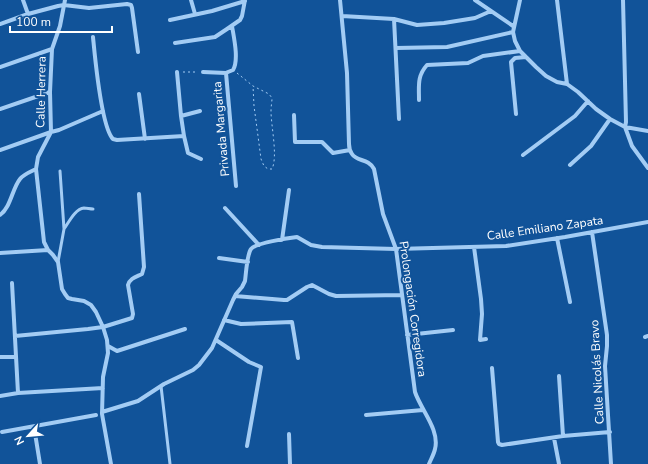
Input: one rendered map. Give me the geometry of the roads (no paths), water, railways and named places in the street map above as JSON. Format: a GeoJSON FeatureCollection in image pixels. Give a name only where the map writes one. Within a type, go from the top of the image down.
{"type":"FeatureCollection","features":[{"type":"Feature","properties":{"kind":"street"},"geometry":{"type":"LineString","coordinates":[[23,0],[28,14]]}},
{"type":"Feature","properties":{"kind":"street"},"geometry":{"type":"LineString","coordinates":[[191,0],[195,14]]}},
{"type":"Feature","properties":{"kind":"street"},"geometry":{"type":"LineString","coordinates":[[294,115],[295,142],[322,142],[333,153],[350,150],[340,0]]}},
{"type":"Feature","properties":{"kind":"street"},"geometry":{"type":"LineString","coordinates":[[475,0],[514,26]]}},
{"type":"Feature","properties":{"kind":"street"},"geometry":{"type":"LineString","coordinates":[[520,0],[513,32],[515,41],[520,51],[546,76],[557,82],[567,84],[610,119],[625,127],[648,131]]}},
{"type":"Feature","properties":{"kind":"street"},"geometry":{"type":"LineString","coordinates":[[557,0],[567,84]]}},
{"type":"Feature","properties":{"kind":"street"},"geometry":{"type":"LineString","coordinates":[[623,0],[625,127],[632,146],[648,168]]}},
{"type":"Feature","properties":{"kind":"street"},"geometry":{"type":"LineString","coordinates":[[170,20],[212,11],[245,1],[240,20],[215,37],[176,43]]}},
{"type":"Feature","properties":{"kind":"street"},"geometry":{"type":"LineString","coordinates":[[0,24],[28,14],[58,6],[65,2],[88,8],[127,4],[131,5],[132,8],[138,52]]}},
{"type":"Feature","properties":{"kind":"street","name":"Calle Herrera"},"geometry":{"type":"LineString","coordinates":[[58,262],[48,250],[44,242],[36,169],[38,157],[51,132],[50,92],[52,49],[60,26],[65,2]]}},
{"type":"Feature","properties":{"kind":"street"},"geometry":{"type":"LineString","coordinates":[[342,16],[394,19],[418,25],[475,18],[491,11]]}},
{"type":"Feature","properties":{"kind":"street"},"geometry":{"type":"LineString","coordinates":[[394,19],[399,119]]}},
{"type":"Feature","properties":{"kind":"street","name":"Privada Margarita"},"geometry":{"type":"LineString","coordinates":[[232,26],[236,57],[235,66],[233,70],[226,73],[236,186]]}},
{"type":"Feature","properties":{"kind":"street"},"geometry":{"type":"LineString","coordinates":[[396,48],[447,47],[513,32]]}},
{"type":"Feature","properties":{"kind":"street"},"geometry":{"type":"LineString","coordinates":[[93,37],[103,111],[109,133],[113,139],[184,136]]}},
{"type":"Feature","properties":{"kind":"street"},"geometry":{"type":"LineString","coordinates":[[0,66],[52,49]]}},
{"type":"Feature","properties":{"kind":"street"},"geometry":{"type":"LineString","coordinates":[[419,100],[419,82],[422,71],[427,65],[468,63],[483,56],[520,51]]}},
{"type":"Feature","properties":{"kind":"street"},"geometry":{"type":"LineString","coordinates":[[516,114],[511,62],[515,58],[526,57]]}},
{"type":"Feature","properties":{"kind":"street"},"geometry":{"type":"LineString","coordinates":[[177,72],[181,116],[188,153],[201,159]]}},
{"type":"Feature","properties":{"kind":"street"},"geometry":{"type":"LineString","coordinates":[[203,72],[226,73]]}},
{"type":"Feature","properties":{"kind":"street"},"geometry":{"type":"LineString","coordinates":[[0,109],[50,92]]}},
{"type":"Feature","properties":{"kind":"street"},"geometry":{"type":"LineString","coordinates":[[139,94],[145,138]]}},
{"type":"Feature","properties":{"kind":"street"},"geometry":{"type":"LineString","coordinates":[[523,155],[575,116],[588,101]]}},
{"type":"Feature","properties":{"kind":"street"},"geometry":{"type":"LineString","coordinates":[[0,150],[59,130],[103,111]]}},
{"type":"Feature","properties":{"kind":"street"},"geometry":{"type":"LineString","coordinates":[[181,116],[200,111]]}},
{"type":"Feature","properties":{"kind":"street"},"geometry":{"type":"LineString","coordinates":[[570,165],[591,146],[610,119]]}},
{"type":"Feature","properties":{"kind":"street","name":"Prolongación Corregidora"},"geometry":{"type":"LineString","coordinates":[[350,150],[352,155],[368,162],[374,169],[383,214],[396,249],[415,392],[433,429],[436,440],[436,448],[429,464]]}},
{"type":"Feature","properties":{"kind":"street"},"geometry":{"type":"LineString","coordinates":[[0,215],[5,209],[20,179],[24,175],[36,169]]}},
{"type":"Feature","properties":{"kind":"street"},"geometry":{"type":"LineString","coordinates":[[102,412],[138,401],[161,386],[193,370],[199,364],[212,348],[235,296],[244,285],[251,249],[258,245],[282,240],[289,190]]}},
{"type":"Feature","properties":{"kind":"street"},"geometry":{"type":"LineString","coordinates":[[15,336],[104,327],[132,318],[133,314],[128,285],[131,279],[142,274],[144,267],[139,194]]}},
{"type":"Feature","properties":{"kind":"street"},"geometry":{"type":"LineString","coordinates":[[226,208],[258,245]]}},
{"type":"Feature","properties":{"kind":"street","name":"Calle Emiliano Zapata"},"geometry":{"type":"LineString","coordinates":[[282,240],[297,237],[311,245],[322,247],[396,249],[506,246],[648,222]]}},
{"type":"Feature","properties":{"kind":"street","name":"Calle Nicolás Bravo"},"geometry":{"type":"LineString","coordinates":[[592,232],[607,335],[605,366],[611,464]]}},
{"type":"Feature","properties":{"kind":"street"},"geometry":{"type":"LineString","coordinates":[[557,238],[570,302]]}},
{"type":"Feature","properties":{"kind":"street"},"geometry":{"type":"LineString","coordinates":[[474,247],[482,314],[480,340],[486,339]]}},
{"type":"Feature","properties":{"kind":"street"},"geometry":{"type":"LineString","coordinates":[[0,253],[48,250]]}},
{"type":"Feature","properties":{"kind":"street"},"geometry":{"type":"LineString","coordinates":[[219,258],[248,262]]}},
{"type":"Feature","properties":{"kind":"street"},"geometry":{"type":"LineString","coordinates":[[58,262],[62,289],[65,294],[68,298],[84,301],[91,305],[104,327],[108,353],[103,377],[102,412],[111,464]]}},
{"type":"Feature","properties":{"kind":"street"},"geometry":{"type":"LineString","coordinates":[[12,283],[18,393]]}},
{"type":"Feature","properties":{"kind":"street"},"geometry":{"type":"LineString","coordinates":[[235,296],[288,300],[312,285],[336,296],[402,295]]}},
{"type":"Feature","properties":{"kind":"street"},"geometry":{"type":"LineString","coordinates":[[224,320],[241,324],[292,322],[298,358]]}},
{"type":"Feature","properties":{"kind":"street"},"geometry":{"type":"LineString","coordinates":[[108,346],[117,351],[185,329]]}},
{"type":"Feature","properties":{"kind":"street"},"geometry":{"type":"LineString","coordinates":[[407,335],[453,330]]}},
{"type":"Feature","properties":{"kind":"street"},"geometry":{"type":"LineString","coordinates":[[216,340],[249,362],[261,367],[247,446]]}},
{"type":"Feature","properties":{"kind":"street"},"geometry":{"type":"LineString","coordinates":[[0,357],[16,357]]}},
{"type":"Feature","properties":{"kind":"street"},"geometry":{"type":"LineString","coordinates":[[492,368],[498,442],[502,446],[563,436],[610,432]]}},
{"type":"Feature","properties":{"kind":"street"},"geometry":{"type":"LineString","coordinates":[[559,376],[563,436]]}},
{"type":"Feature","properties":{"kind":"street"},"geometry":{"type":"LineString","coordinates":[[0,396],[18,393],[103,388]]}},
{"type":"Feature","properties":{"kind":"street"},"geometry":{"type":"LineString","coordinates":[[366,415],[423,410]]}},
{"type":"Feature","properties":{"kind":"street"},"geometry":{"type":"LineString","coordinates":[[2,432],[96,415]]}},
{"type":"Feature","properties":{"kind":"street"},"geometry":{"type":"LineString","coordinates":[[34,427],[40,464]]}},
{"type":"Feature","properties":{"kind":"street"},"geometry":{"type":"LineString","coordinates":[[289,434],[290,464]]}},
{"type":"Feature","properties":{"kind":"street"},"geometry":{"type":"LineString","coordinates":[[554,438],[559,464]]}},
{"type":"Feature","properties":{"kind":"lane"},"geometry":{"type":"LineString","coordinates":[[58,262],[64,229],[60,171]]}},
{"type":"Feature","properties":{"kind":"lane"},"geometry":{"type":"LineString","coordinates":[[64,229],[76,211],[83,208],[94,209]]}},
{"type":"Feature","properties":{"kind":"lane"},"geometry":{"type":"LineString","coordinates":[[161,386],[170,464]]}}]}
